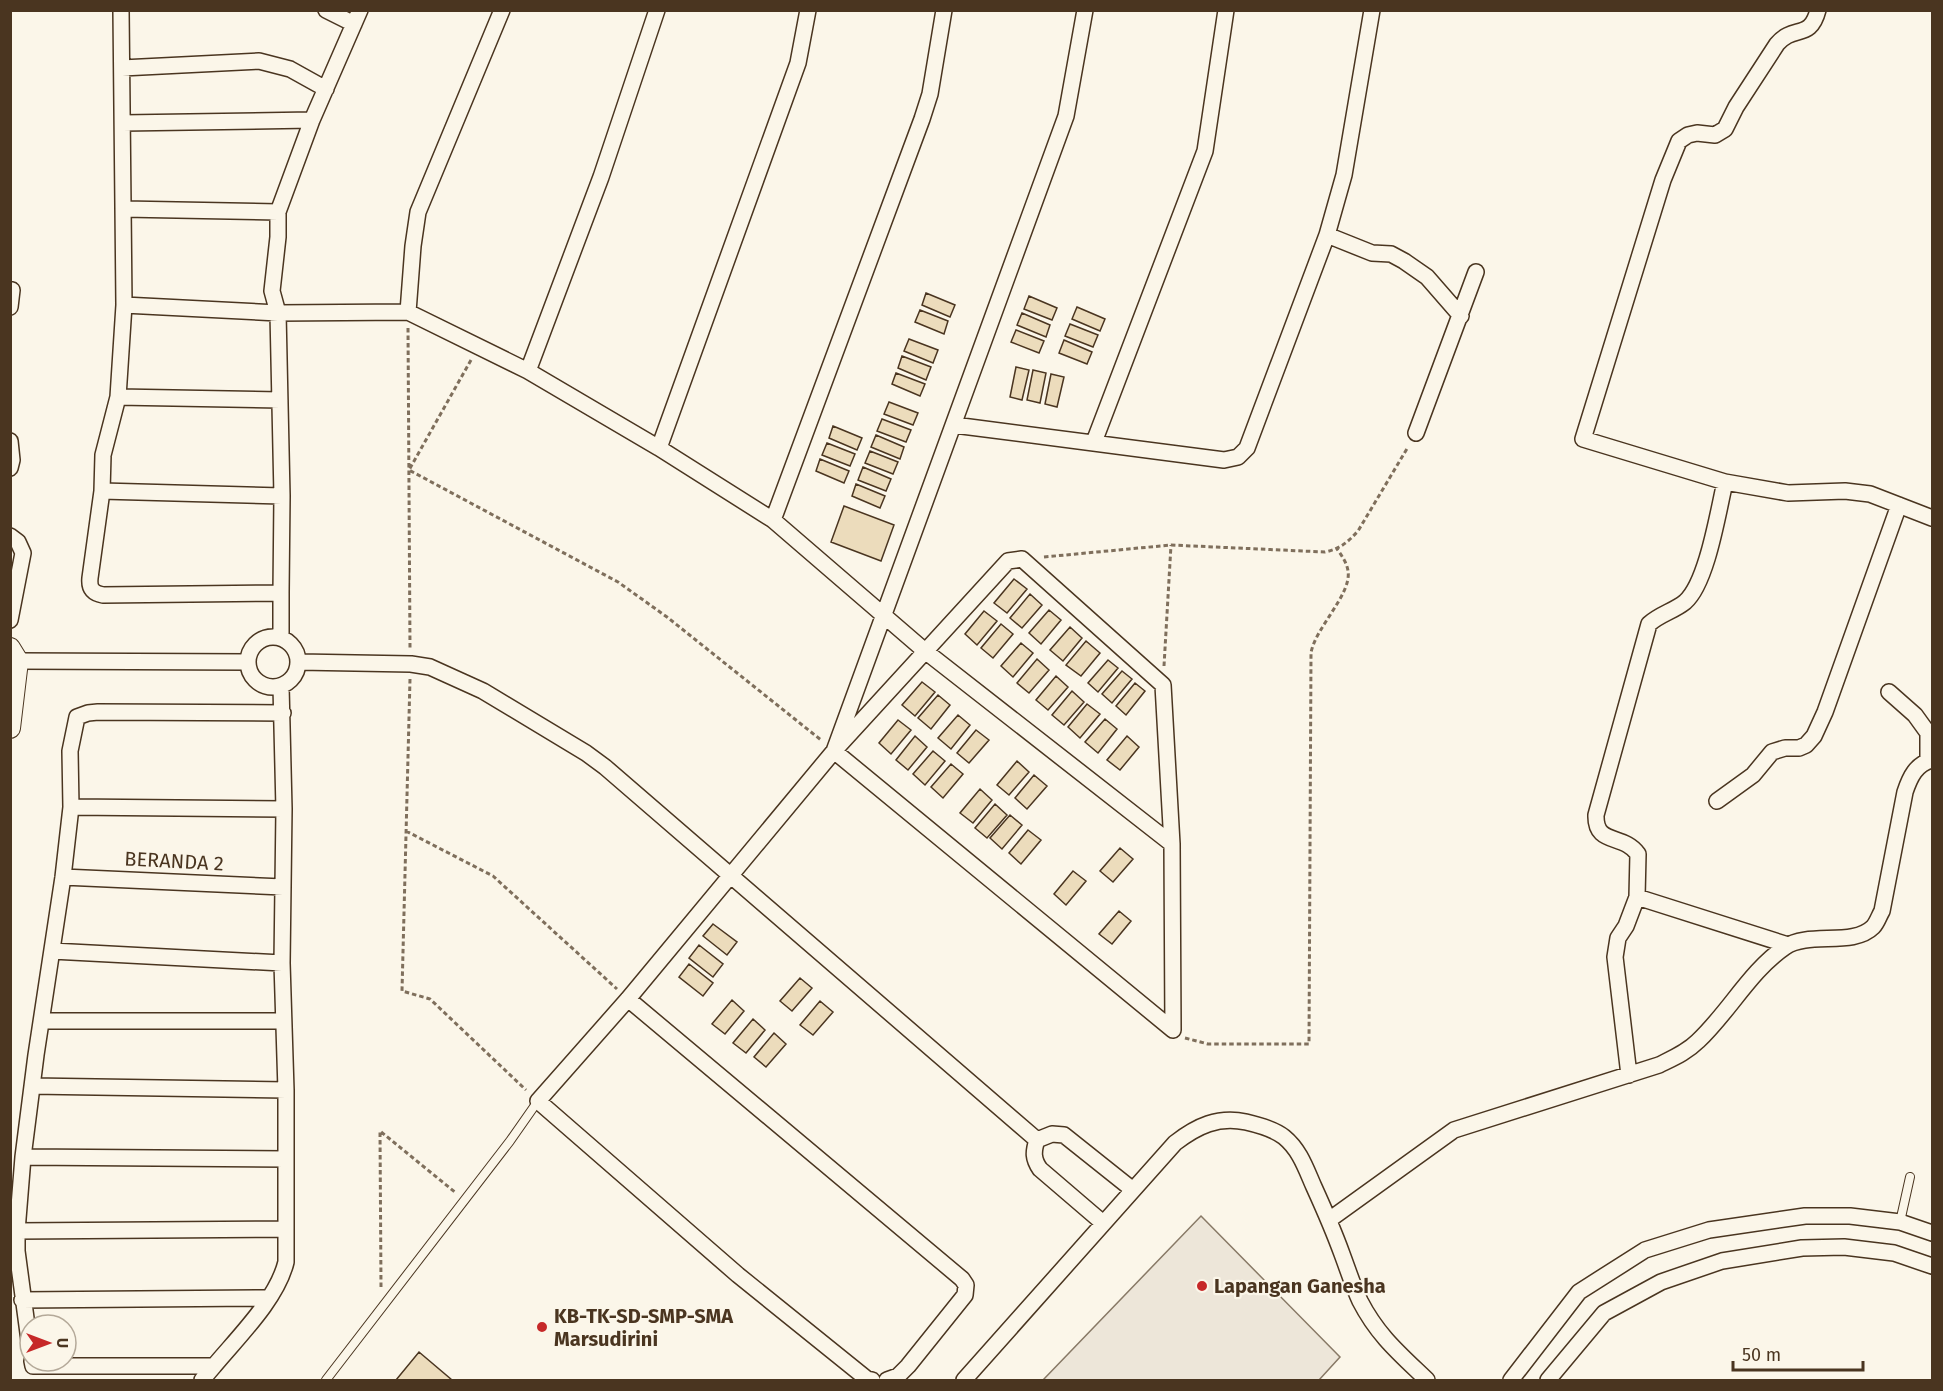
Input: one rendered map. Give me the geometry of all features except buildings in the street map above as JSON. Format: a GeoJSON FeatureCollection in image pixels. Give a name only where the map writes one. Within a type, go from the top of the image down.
{"type":"FeatureCollection","features":[{"type":"Feature","properties":{"kind":"street"},"geometry":{"type":"LineString","coordinates":[[121,10],[124,305],[118,397],[103,454],[102,491],[90,578],[91,589],[103,595],[281,593]]}},
{"type":"Feature","properties":{"kind":"street"},"geometry":{"type":"LineString","coordinates":[[281,638],[282,496],[278,313],[272,291],[278,237],[278,212],[312,120],[357,17],[326,10]]}},
{"type":"Feature","properties":{"kind":"street"},"geometry":{"type":"LineString","coordinates":[[408,312],[418,212],[502,10]]}},
{"type":"Feature","properties":{"kind":"street"},"geometry":{"type":"LineString","coordinates":[[528,371],[600,177],[657,10]]}},
{"type":"Feature","properties":{"kind":"street"},"geometry":{"type":"LineString","coordinates":[[659,448],[798,63],[808,10]]}},
{"type":"Feature","properties":{"kind":"street"},"geometry":{"type":"LineString","coordinates":[[773,520],[922,119],[930,94],[944,10]]}},
{"type":"Feature","properties":{"kind":"street"},"geometry":{"type":"LineString","coordinates":[[834,751],[1066,116],[1085,10]]}},
{"type":"Feature","properties":{"kind":"street"},"geometry":{"type":"LineString","coordinates":[[1094,442],[1202,159],[1209,132],[1226,10]]}},
{"type":"Feature","properties":{"kind":"street"},"geometry":{"type":"LineString","coordinates":[[954,425],[1224,460],[1238,457],[1248,448],[1327,235],[1344,176],[1372,10]]}},
{"type":"Feature","properties":{"kind":"street"},"geometry":{"type":"LineString","coordinates":[[1818,10],[1813,25],[1808,29],[1785,35],[1777,44],[1736,106],[1725,129],[1715,135],[1697,133],[1679,141],[1663,180],[1583,439],[1725,482],[1788,493],[1845,491],[1870,494],[1932,518]]}},
{"type":"Feature","properties":{"kind":"street"},"geometry":{"type":"LineString","coordinates":[[122,68],[260,61],[290,69],[326,89]]}},
{"type":"Feature","properties":{"kind":"street"},"geometry":{"type":"LineString","coordinates":[[123,123],[312,120]]}},
{"type":"Feature","properties":{"kind":"street"},"geometry":{"type":"LineString","coordinates":[[124,209],[278,212]]}},
{"type":"Feature","properties":{"kind":"street"},"geometry":{"type":"LineString","coordinates":[[1327,235],[1372,253],[1391,254],[1404,261],[1427,277],[1461,316]]}},
{"type":"Feature","properties":{"kind":"street"},"geometry":{"type":"LineString","coordinates":[[1416,433],[1476,272]]}},
{"type":"Feature","properties":{"kind":"street"},"geometry":{"type":"LineString","coordinates":[[10,307],[12,290]]}},
{"type":"Feature","properties":{"kind":"street"},"geometry":{"type":"LineString","coordinates":[[124,305],[278,313],[408,312],[528,371],[659,448],[773,520],[925,651],[1172,844]]}},
{"type":"Feature","properties":{"kind":"street"},"geometry":{"type":"LineString","coordinates":[[118,397],[280,400]]}},
{"type":"Feature","properties":{"kind":"street"},"geometry":{"type":"LineString","coordinates":[[10,441],[12,460],[10,468]]}},
{"type":"Feature","properties":{"kind":"street"},"geometry":{"type":"LineString","coordinates":[[1629,1075],[1615,957],[1617,938],[1626,926],[1637,897],[1638,854],[1628,844],[1601,834],[1597,829],[1596,815],[1649,624],[1658,616],[1686,601],[1698,584],[1725,482]]}},
{"type":"Feature","properties":{"kind":"street"},"geometry":{"type":"LineString","coordinates":[[102,491],[282,496]]}},
{"type":"Feature","properties":{"kind":"street"},"geometry":{"type":"LineString","coordinates":[[1717,801],[1753,776],[1772,752],[1785,748],[1799,748],[1806,745],[1814,736],[1825,712],[1899,505]]}},
{"type":"Feature","properties":{"kind":"street"},"geometry":{"type":"LineString","coordinates":[[10,536],[18,542],[23,553],[10,620]]}},
{"type":"Feature","properties":{"kind":"street"},"geometry":{"type":"LineString","coordinates":[[872,1380],[867,1379],[738,1275],[538,1101],[628,999],[834,751],[1008,561],[1022,559],[1163,685],[1172,844],[1173,1030]]}},
{"type":"Feature","properties":{"kind":"street"},"geometry":{"type":"LineString","coordinates":[[265,638],[281,638],[294,647],[298,662],[294,677],[281,686],[274,687],[259,683],[253,677],[248,662],[253,647],[265,638]]}},
{"type":"Feature","properties":{"kind":"street"},"geometry":{"type":"LineString","coordinates":[[10,728],[14,654],[248,662]]}},
{"type":"Feature","properties":{"kind":"street"},"geometry":{"type":"LineString","coordinates":[[298,662],[411,664],[430,668],[483,691],[586,753],[1037,1140]]}},
{"type":"Feature","properties":{"kind":"street"},"geometry":{"type":"LineString","coordinates":[[202,1380],[269,1298],[282,1278],[286,1262],[286,1090],[282,963],[284,809],[281,686]]}},
{"type":"Feature","properties":{"kind":"street"},"geometry":{"type":"LineString","coordinates":[[1329,1220],[1454,1130],[1629,1075],[1680,1055],[1697,1042],[1769,959],[1788,945],[1805,940],[1861,935],[1873,927],[1882,911],[1905,792],[1910,777],[1918,767],[1930,760],[1928,733],[1915,715],[1889,692]]}},
{"type":"Feature","properties":{"kind":"street"},"geometry":{"type":"LineString","coordinates":[[24,1313],[17,1251],[23,1157],[63,877],[71,807],[70,751],[77,717],[98,712],[283,713]]}},
{"type":"Feature","properties":{"kind":"street"},"geometry":{"type":"LineString","coordinates":[[834,751],[1173,1030]]}},
{"type":"Feature","properties":{"kind":"street"},"geometry":{"type":"LineString","coordinates":[[71,807],[284,809]]}},
{"type":"Feature","properties":{"kind":"street","name":"BERANDA 2"},"geometry":{"type":"LineString","coordinates":[[63,877],[283,887]]}},
{"type":"Feature","properties":{"kind":"street"},"geometry":{"type":"LineString","coordinates":[[1637,897],[1788,945]]}},
{"type":"Feature","properties":{"kind":"street"},"geometry":{"type":"LineString","coordinates":[[52,951],[282,963]]}},
{"type":"Feature","properties":{"kind":"street"},"geometry":{"type":"LineString","coordinates":[[628,999],[962,1279],[966,1285],[965,1295],[908,1366],[898,1376],[887,1380]]}},
{"type":"Feature","properties":{"kind":"street"},"geometry":{"type":"LineString","coordinates":[[42,1021],[283,1021]]}},
{"type":"Feature","properties":{"kind":"street"},"geometry":{"type":"LineString","coordinates":[[32,1086],[286,1090]]}},
{"type":"Feature","properties":{"kind":"street"},"geometry":{"type":"LineString","coordinates":[[964,1380],[1175,1143],[1193,1129],[1212,1122],[1239,1121],[1263,1126],[1282,1136],[1294,1147],[1305,1163],[1359,1298],[1370,1319],[1382,1336],[1427,1380]]}},
{"type":"Feature","properties":{"kind":"street"},"geometry":{"type":"LineString","coordinates":[[1037,1140],[1052,1134],[1064,1135],[1133,1190]]}},
{"type":"Feature","properties":{"kind":"street"},"geometry":{"type":"LineString","coordinates":[[1037,1140],[1034,1161],[1040,1169],[1103,1223]]}},
{"type":"Feature","properties":{"kind":"street"},"geometry":{"type":"LineString","coordinates":[[23,1157],[286,1159]]}},
{"type":"Feature","properties":{"kind":"street"},"geometry":{"type":"LineString","coordinates":[[1511,1380],[1579,1292],[1645,1251],[1709,1230],[1805,1216],[1850,1216],[1900,1222],[1932,1233]]}},
{"type":"Feature","properties":{"kind":"street"},"geometry":{"type":"LineString","coordinates":[[17,1231],[286,1229]]}},
{"type":"Feature","properties":{"kind":"street"},"geometry":{"type":"LineString","coordinates":[[1548,1380],[1604,1313],[1661,1282],[1722,1261],[1802,1248],[1844,1247],[1894,1253],[1932,1266]]}},
{"type":"Feature","properties":{"kind":"street"},"geometry":{"type":"LineString","coordinates":[[22,1300],[269,1298]]}},
{"type":"Feature","properties":{"kind":"street"},"geometry":{"type":"LineString","coordinates":[[78,1368],[214,1366]]}},
{"type":"Feature","properties":{"kind":"lane"},"geometry":{"type":"LineString","coordinates":[[326,1380],[538,1101]]}},
{"type":"Feature","properties":{"kind":"lane"},"geometry":{"type":"LineString","coordinates":[[1900,1222],[1910,1177]]}},
{"type":"Feature","properties":{"kind":"path"},"geometry":{"type":"LineString","coordinates":[[408,312],[411,664],[402,991],[430,999],[538,1101]]}},
{"type":"Feature","properties":{"kind":"path"},"geometry":{"type":"LineString","coordinates":[[409,470],[478,347]]}},
{"type":"Feature","properties":{"kind":"path"},"geometry":{"type":"LineString","coordinates":[[1022,559],[1171,545],[1325,552],[1337,549],[1347,543],[1358,531],[1416,433]]}},
{"type":"Feature","properties":{"kind":"path"},"geometry":{"type":"LineString","coordinates":[[409,470],[618,582],[667,617],[834,751]]}},
{"type":"Feature","properties":{"kind":"path"},"geometry":{"type":"LineString","coordinates":[[1163,685],[1171,545]]}},
{"type":"Feature","properties":{"kind":"path"},"geometry":{"type":"LineString","coordinates":[[1173,1030],[1188,1040],[1208,1044],[1309,1044],[1311,653],[1314,642],[1348,579],[1346,562],[1337,549]]}},
{"type":"Feature","properties":{"kind":"path"},"geometry":{"type":"LineString","coordinates":[[406,831],[493,876],[628,999]]}},
{"type":"Feature","properties":{"kind":"path"},"geometry":{"type":"LineString","coordinates":[[381,1308],[380,1131],[464,1200]]}},
{"type":"Feature","properties":{"kind":"shaded area","name":"Lapangan Ganesha"},"geometry":{"type":"Polygon","coordinates":[[[1201,1216],[1340,1357],[1319,1380],[1043,1380],[1201,1216]]]}},
{"type":"Feature","properties":{"kind":"place","name":"Lapangan Ganesha"},"geometry":{"type":"Point","coordinates":[1202,1286]}},
{"type":"Feature","properties":{"kind":"place","name":"KB-TK-SD-SMP-SMA Marsudirini"},"geometry":{"type":"Point","coordinates":[542,1327]}}]}
